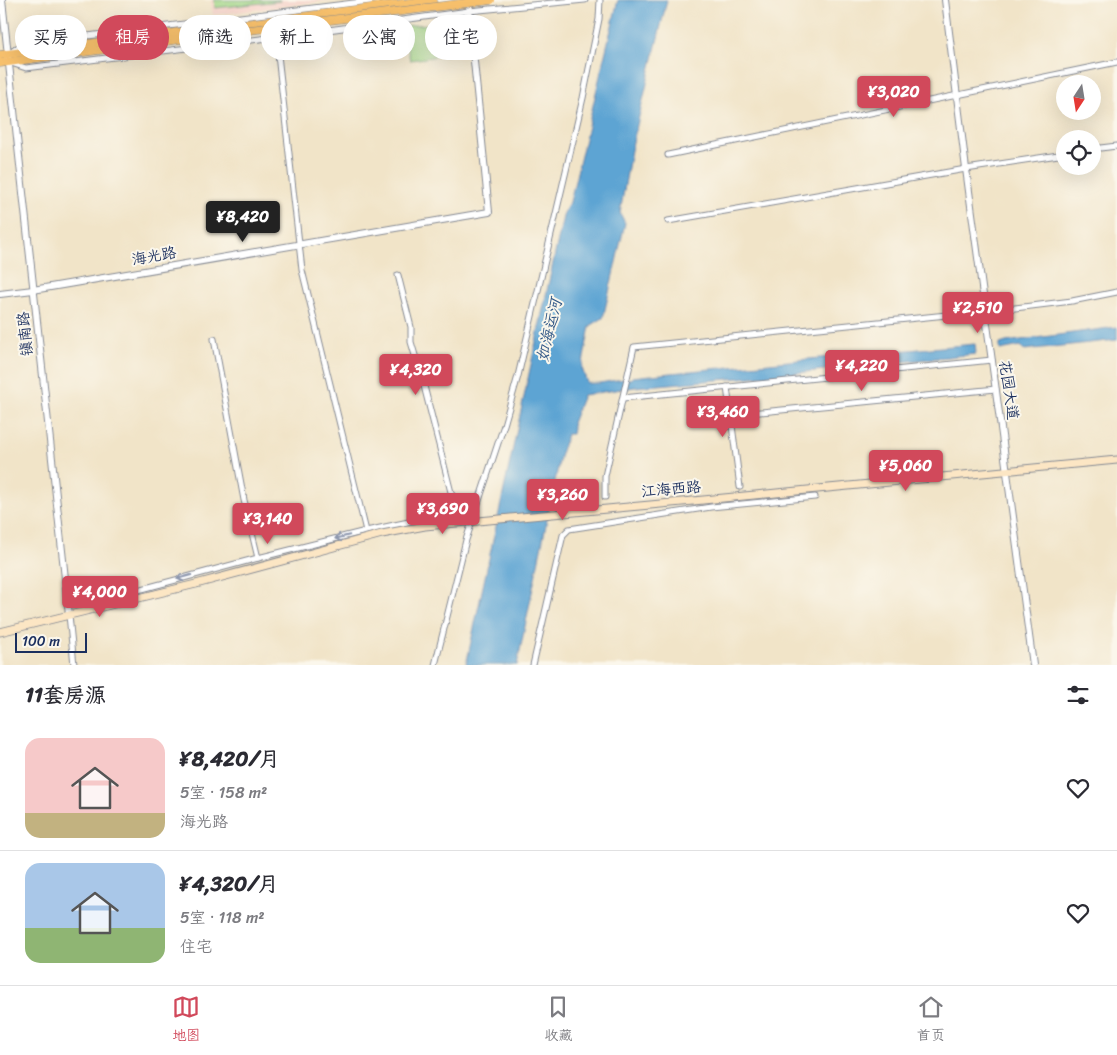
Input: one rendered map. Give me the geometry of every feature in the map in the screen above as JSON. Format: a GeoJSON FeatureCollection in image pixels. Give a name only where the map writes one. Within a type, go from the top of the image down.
{"type":"FeatureCollection","features":[{"type":"Feature","properties":{"kind":"main road"},"geometry":{"type":"LineString","coordinates":[[251,27],[433,0]]}},
{"type":"Feature","properties":{"kind":"main road"},"geometry":{"type":"LineString","coordinates":[[251,27],[491,0]]}},
{"type":"Feature","properties":{"kind":"main road"},"geometry":{"type":"LineString","coordinates":[[4,58],[179,36]]}},
{"type":"Feature","properties":{"kind":"main road","name":"江海西路"},"geometry":{"type":"LineString","coordinates":[[0,632],[196,584],[382,534],[425,526],[1117,460]]}},
{"type":"Feature","properties":{"kind":"street","name":"镇南路"},"geometry":{"type":"LineString","coordinates":[[2,0],[4,58],[33,290],[74,665]]}},
{"type":"Feature","properties":{"kind":"street"},"geometry":{"type":"LineString","coordinates":[[261,39],[26,68],[4,58],[23,44],[378,0]]}},
{"type":"Feature","properties":{"kind":"street"},"geometry":{"type":"LineString","coordinates":[[469,11],[471,0]]}},
{"type":"Feature","properties":{"kind":"street"},"geometry":{"type":"LineString","coordinates":[[333,29],[469,11],[585,0]]}},
{"type":"Feature","properties":{"kind":"street"},"geometry":{"type":"LineString","coordinates":[[435,665],[466,540],[518,376],[583,98],[599,19],[600,0]]}},
{"type":"Feature","properties":{"kind":"street","name":"花园大道"},"geometry":{"type":"LineString","coordinates":[[945,0],[1033,665]]}},
{"type":"Feature","properties":{"kind":"street","name":"海光路"},"geometry":{"type":"LineString","coordinates":[[0,294],[33,290],[489,212],[469,11]]}},
{"type":"Feature","properties":{"kind":"street"},"geometry":{"type":"LineString","coordinates":[[279,60],[302,270],[366,531]]}},
{"type":"Feature","properties":{"kind":"street"},"geometry":{"type":"LineString","coordinates":[[668,155],[1117,62]]}},
{"type":"Feature","properties":{"kind":"street"},"geometry":{"type":"LineString","coordinates":[[1101,148],[1117,146]]}},
{"type":"Feature","properties":{"kind":"street"},"geometry":{"type":"LineString","coordinates":[[668,221],[966,169],[1056,155]]}},
{"type":"Feature","properties":{"kind":"street"},"geometry":{"type":"LineString","coordinates":[[398,275],[411,327],[411,342],[456,512]]}},
{"type":"Feature","properties":{"kind":"street"},"geometry":{"type":"LineString","coordinates":[[605,498],[605,476],[634,347],[986,311],[1072,301],[1117,292]]}},
{"type":"Feature","properties":{"kind":"street"},"geometry":{"type":"LineString","coordinates":[[214,339],[244,500],[258,558]]}},
{"type":"Feature","properties":{"kind":"street"},"geometry":{"type":"LineString","coordinates":[[623,398],[992,360]]}},
{"type":"Feature","properties":{"kind":"street"},"geometry":{"type":"LineString","coordinates":[[727,387],[740,487]]}},
{"type":"Feature","properties":{"kind":"street"},"geometry":{"type":"LineString","coordinates":[[730,415],[996,389]]}},
{"type":"Feature","properties":{"kind":"street"},"geometry":{"type":"LineString","coordinates":[[533,665],[562,535],[569,529],[711,507],[815,497]]}},
{"type":"Feature","properties":{"kind":"street"},"geometry":{"type":"LineString","coordinates":[[68,615],[142,589],[258,558],[366,531],[456,512],[475,511]]}},
{"type":"Feature","properties":{"kind":"shaded area"},"geometry":{"type":"Polygon","coordinates":[[[211,0],[333,0],[213,15],[211,0]]]}},
{"type":"Feature","properties":{"kind":"green space"},"geometry":{"type":"Polygon","coordinates":[[[214,0],[280,0],[280,1],[215,8],[214,0]]]}},
{"type":"Feature","properties":{"kind":"green space"},"geometry":{"type":"Polygon","coordinates":[[[425,24],[425,58],[415,59],[415,25],[425,24]]]}},
{"type":"Feature","properties":{"kind":"water","name":"如海运河"},"geometry":{"type":"Polygon","coordinates":[[[618,0],[667,0],[631,150],[620,213],[625,223],[603,318],[590,326],[582,368],[587,383],[809,359],[975,344],[976,354],[786,374],[635,387],[583,395],[572,423],[572,434],[567,434],[560,457],[517,665],[466,665],[564,212],[570,202],[618,0]]]}},
{"type":"Feature","properties":{"kind":"water"},"geometry":{"type":"Polygon","coordinates":[[[1117,327],[1117,340],[1024,350],[1021,346],[1000,350],[1000,344],[1006,342],[1117,327]]]}}]}
